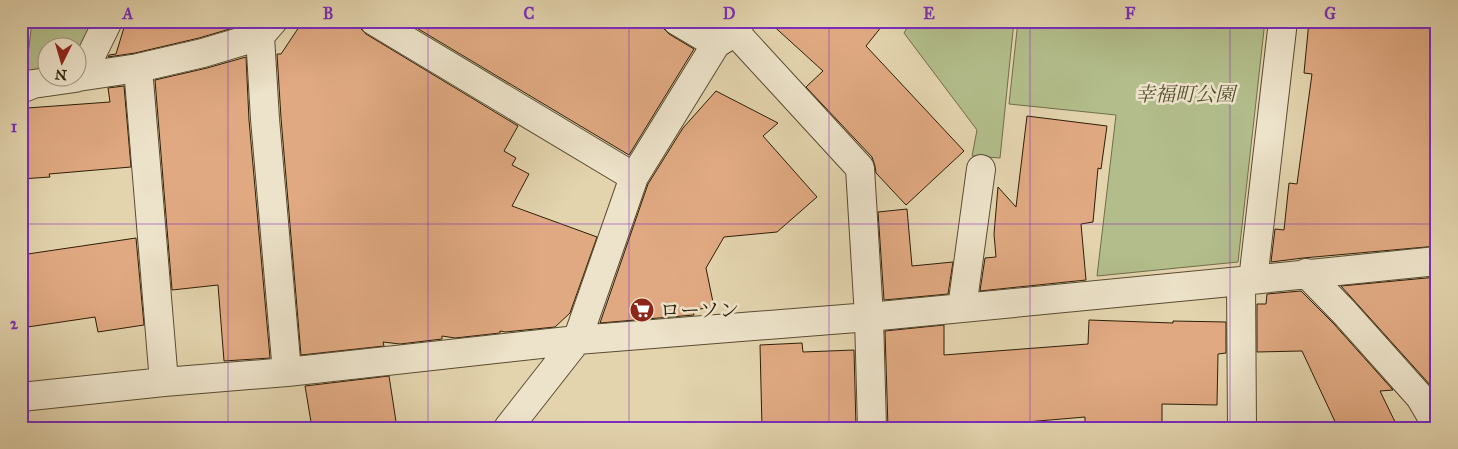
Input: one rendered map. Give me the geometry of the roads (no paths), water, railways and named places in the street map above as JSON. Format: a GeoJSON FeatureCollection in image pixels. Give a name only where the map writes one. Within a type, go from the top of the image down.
{"type":"FeatureCollection","features":[{"type":"Feature","properties":{"kind":"street"},"geometry":{"type":"LineString","coordinates":[[88,58],[108,21]]}},
{"type":"Feature","properties":{"kind":"street"},"geometry":{"type":"LineString","coordinates":[[374,21],[634,178]]}},
{"type":"Feature","properties":{"kind":"street"},"geometry":{"type":"LineString","coordinates":[[677,21],[730,32],[860,168],[872,428]]}},
{"type":"Feature","properties":{"kind":"street"},"geometry":{"type":"LineString","coordinates":[[1242,428],[1247,281],[1283,21]]}},
{"type":"Feature","properties":{"kind":"street"},"geometry":{"type":"LineString","coordinates":[[88,76],[138,68],[203,53],[267,29],[265,119],[287,372]]}},
{"type":"Feature","properties":{"kind":"street"},"geometry":{"type":"LineString","coordinates":[[508,428],[577,340],[634,178],[730,32]]}},
{"type":"Feature","properties":{"kind":"street"},"geometry":{"type":"LineString","coordinates":[[138,68],[164,382]]}},
{"type":"Feature","properties":{"kind":"street"},"geometry":{"type":"LineString","coordinates":[[21,90],[38,83]]}},
{"type":"Feature","properties":{"kind":"street"},"geometry":{"type":"LineString","coordinates":[[962,308],[981,169]]}},
{"type":"Feature","properties":{"kind":"street"},"geometry":{"type":"LineString","coordinates":[[21,396],[287,372],[577,340],[868,317],[1247,281],[1437,260]]}},
{"type":"Feature","properties":{"kind":"street"},"geometry":{"type":"LineString","coordinates":[[1306,273],[1344,312],[1420,397],[1437,426]]}},
{"type":"Feature","properties":{"kind":"place","name":"ローソン"},"geometry":{"type":"Point","coordinates":[642,310]}},
{"type":"Feature","properties":{"kind":"park label","name":"幸福町公園"},"geometry":{"type":"Point","coordinates":[1185,94]}}]}
